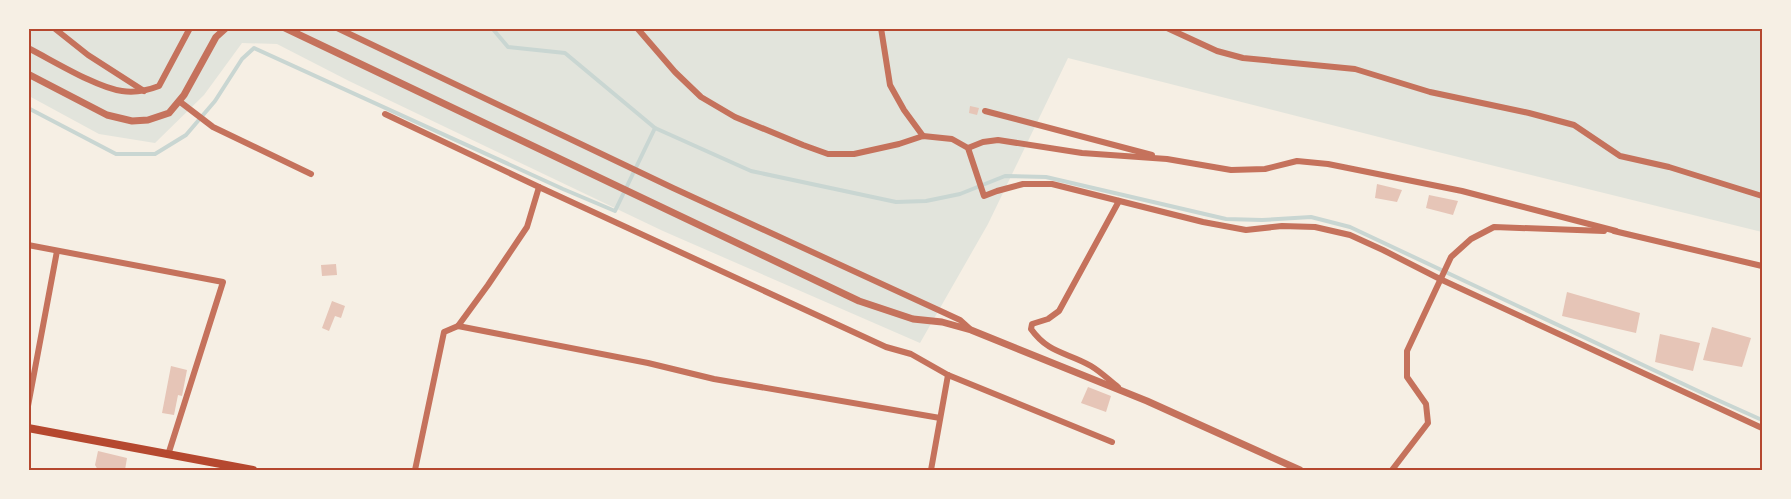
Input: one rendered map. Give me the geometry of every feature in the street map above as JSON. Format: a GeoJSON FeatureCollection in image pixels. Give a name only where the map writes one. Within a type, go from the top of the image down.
{"type":"FeatureCollection","features":[{"type":"Feature","properties":{"kind":"main road"},"geometry":{"type":"LineString","coordinates":[[28,428],[253,471]]}},
{"type":"Feature","properties":{"kind":"street"},"geometry":{"type":"LineString","coordinates":[[54,28],[88,55],[144,92]]}},
{"type":"Feature","properties":{"kind":"street"},"geometry":{"type":"LineString","coordinates":[[28,48],[97,83],[120,91],[144,92],[159,86],[190,28]]}},
{"type":"Feature","properties":{"kind":"street"},"geometry":{"type":"LineString","coordinates":[[28,74],[107,115],[132,121],[148,120],[169,113],[184,95],[216,37],[226,28]]}},
{"type":"Feature","properties":{"kind":"street"},"geometry":{"type":"LineString","coordinates":[[285,28],[859,301],[913,319],[942,322],[971,330],[1123,391],[1300,471]]}},
{"type":"Feature","properties":{"kind":"street"},"geometry":{"type":"LineString","coordinates":[[337,28],[673,188],[960,320],[971,330]]}},
{"type":"Feature","properties":{"kind":"street"},"geometry":{"type":"LineString","coordinates":[[637,28],[675,72],[701,97],[735,117],[828,154],[854,154],[923,136],[952,139],[968,148],[984,196],[1023,184],[1052,184],[1203,222],[1246,230],[1282,226],[1315,227],[1350,235],[1762,428]]}},
{"type":"Feature","properties":{"kind":"street"},"geometry":{"type":"LineString","coordinates":[[881,28],[890,85],[904,110],[923,136]]}},
{"type":"Feature","properties":{"kind":"street"},"geometry":{"type":"LineString","coordinates":[[1167,28],[1217,51],[1243,58],[1355,69],[1430,92],[1574,125],[1620,156],[1669,167],[1762,196]]}},
{"type":"Feature","properties":{"kind":"street"},"geometry":{"type":"LineString","coordinates":[[180,100],[213,127],[311,174]]}},
{"type":"Feature","properties":{"kind":"street"},"geometry":{"type":"LineString","coordinates":[[985,111],[1167,159],[1231,170],[1265,169],[1297,161],[1328,164],[1462,191],[1762,266]]}},
{"type":"Feature","properties":{"kind":"street"},"geometry":{"type":"LineString","coordinates":[[386,114],[886,347],[911,354],[948,375],[1112,442]]}},
{"type":"Feature","properties":{"kind":"street"},"geometry":{"type":"LineString","coordinates":[[968,148],[983,142],[998,140],[1082,153],[1167,159]]}},
{"type":"Feature","properties":{"kind":"street"},"geometry":{"type":"LineString","coordinates":[[416,471],[444,332],[458,326],[528,227],[539,187]]}},
{"type":"Feature","properties":{"kind":"street"},"geometry":{"type":"LineString","coordinates":[[1119,201],[1059,311],[1048,319],[1032,324],[1030,329],[1039,340],[1059,353],[1091,366],[1123,391]]}},
{"type":"Feature","properties":{"kind":"street"},"geometry":{"type":"LineString","coordinates":[[1392,471],[1428,423],[1426,405],[1407,377],[1407,351],[1451,257],[1471,238],[1494,227],[1616,231]]}},
{"type":"Feature","properties":{"kind":"street"},"geometry":{"type":"LineString","coordinates":[[28,245],[223,282],[168,455]]}},
{"type":"Feature","properties":{"kind":"street"},"geometry":{"type":"LineString","coordinates":[[28,406],[57,250]]}},
{"type":"Feature","properties":{"kind":"street"},"geometry":{"type":"LineString","coordinates":[[458,326],[648,363],[714,379],[940,418]]}},
{"type":"Feature","properties":{"kind":"street"},"geometry":{"type":"LineString","coordinates":[[932,471],[948,375]]}},
{"type":"Feature","properties":{"kind":"shaded area"},"geometry":{"type":"Polygon","coordinates":[[[28,29],[1762,29],[1762,232],[1068,58],[988,224],[920,343],[663,231],[349,81],[277,44],[242,43],[204,95],[155,143],[99,134],[29,96],[28,29]]]}},
{"type":"Feature","properties":{"kind":"building"},"geometry":{"type":"Polygon","coordinates":[[[970,106],[979,108],[977,115],[969,113],[970,106]]]}},
{"type":"Feature","properties":{"kind":"building"},"geometry":{"type":"Polygon","coordinates":[[[1377,184],[1402,190],[1397,202],[1375,198],[1377,184]]]}},
{"type":"Feature","properties":{"kind":"building"},"geometry":{"type":"Polygon","coordinates":[[[1429,195],[1458,201],[1453,215],[1426,208],[1429,195]]]}},
{"type":"Feature","properties":{"kind":"building"},"geometry":{"type":"Polygon","coordinates":[[[336,264],[337,275],[322,276],[321,265],[336,264]]]}},
{"type":"Feature","properties":{"kind":"building"},"geometry":{"type":"Polygon","coordinates":[[[1567,292],[1640,313],[1636,333],[1562,316],[1567,292]]]}},
{"type":"Feature","properties":{"kind":"building"},"geometry":{"type":"Polygon","coordinates":[[[332,301],[345,306],[341,318],[335,316],[329,331],[322,328],[332,301]]]}},
{"type":"Feature","properties":{"kind":"building"},"geometry":{"type":"Polygon","coordinates":[[[1712,327],[1751,338],[1742,367],[1703,360],[1712,327]]]}},
{"type":"Feature","properties":{"kind":"building"},"geometry":{"type":"Polygon","coordinates":[[[1660,334],[1700,343],[1693,371],[1655,362],[1660,334]]]}},
{"type":"Feature","properties":{"kind":"building"},"geometry":{"type":"Polygon","coordinates":[[[171,366],[187,370],[182,396],[178,395],[174,415],[162,413],[171,366]]]}},
{"type":"Feature","properties":{"kind":"building"},"geometry":{"type":"Polygon","coordinates":[[[1088,387],[1111,396],[1106,412],[1081,403],[1088,387]]]}},
{"type":"Feature","properties":{"kind":"building"},"geometry":{"type":"Polygon","coordinates":[[[98,451],[127,458],[125,470],[98,470],[95,465],[98,451]]]}},
{"type":"Feature","properties":{"kind":"waterway"},"geometry":{"type":"LineString","coordinates":[[492,28],[508,47],[565,53],[655,128],[751,171],[896,202],[926,201],[960,194],[1005,176],[1046,177],[1226,219],[1262,220],[1311,217],[1350,227],[1762,420]]}},
{"type":"Feature","properties":{"kind":"waterway"},"geometry":{"type":"LineString","coordinates":[[28,108],[116,154],[155,154],[186,135],[215,101],[242,59],[254,48],[615,211],[655,128]]}}]}
